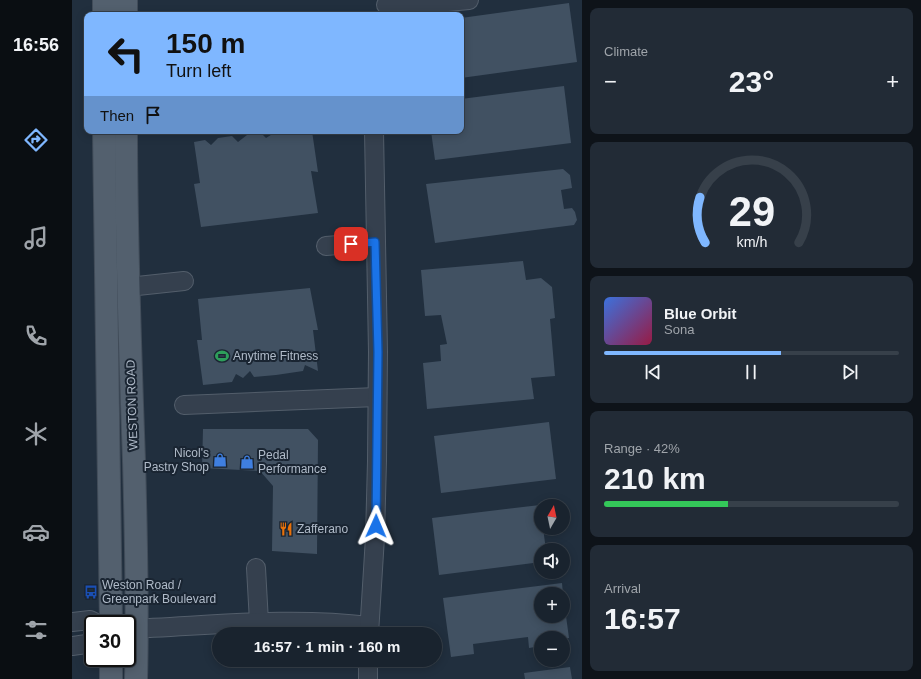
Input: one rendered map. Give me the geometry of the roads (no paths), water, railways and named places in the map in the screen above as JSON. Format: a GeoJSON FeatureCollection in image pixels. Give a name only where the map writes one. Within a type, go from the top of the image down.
{"type":"FeatureCollection","features":[{"type":"Feature","properties":{"kind":"main road"},"geometry":{"type":"LineString","coordinates":[[104,0],[104,12]]}},
{"type":"Feature","properties":{"kind":"main road"},"geometry":{"type":"LineString","coordinates":[[126,0],[126,12]]}},
{"type":"Feature","properties":{"kind":"main road","name":"WESTON ROAD"},"geometry":{"type":"LineString","coordinates":[[104,134],[111,615]]}},
{"type":"Feature","properties":{"kind":"main road","name":"WESTON ROAD"},"geometry":{"type":"LineString","coordinates":[[126,134],[132,615]]}},
{"type":"Feature","properties":{"kind":"main road"},"geometry":{"type":"LineString","coordinates":[[111,667],[111,679]]}},
{"type":"Feature","properties":{"kind":"main road","name":"WESTON ROAD"},"geometry":{"type":"LineString","coordinates":[[135,667],[136,679]]}},
{"type":"Feature","properties":{"kind":"street"},"geometry":{"type":"LineString","coordinates":[[386,7],[442,1],[469,0]]}},
{"type":"Feature","properties":{"kind":"street"},"geometry":{"type":"LineString","coordinates":[[369,627],[375,537],[377,397],[374,134]]}},
{"type":"Feature","properties":{"kind":"street"},"geometry":{"type":"LineString","coordinates":[[326,246],[375,242]]}},
{"type":"Feature","properties":{"kind":"street"},"geometry":{"type":"LineString","coordinates":[[128,287],[184,282]]}},
{"type":"Feature","properties":{"kind":"street"},"geometry":{"type":"LineString","coordinates":[[184,406],[377,397]]}},
{"type":"Feature","properties":{"kind":"street"},"geometry":{"type":"LineString","coordinates":[[256,568],[259,622]]}},
{"type":"Feature","properties":{"kind":"street"},"geometry":{"type":"LineString","coordinates":[[72,622],[84,621]]}},
{"type":"Feature","properties":{"kind":"street"},"geometry":{"type":"LineString","coordinates":[[136,629],[259,622],[337,622],[357,627]]}},
{"type":"Feature","properties":{"kind":"street"},"geometry":{"type":"LineString","coordinates":[[72,646],[84,644]]}},
{"type":"Feature","properties":{"kind":"street"},"geometry":{"type":"LineString","coordinates":[[368,667],[368,679]]}},
{"type":"Feature","properties":{"kind":"place","name":"Anytime Fitness"},"geometry":{"type":"Point","coordinates":[222,356]}},
{"type":"Feature","properties":{"kind":"place","name":"Nicol's Pastry Shop"},"geometry":{"type":"Point","coordinates":[220,460]}},
{"type":"Feature","properties":{"kind":"place","name":"Pedal Performance"},"geometry":{"type":"Point","coordinates":[247,462]}},
{"type":"Feature","properties":{"kind":"place","name":"Zafferano"},"geometry":{"type":"Point","coordinates":[286,529]}},
{"type":"Feature","properties":{"kind":"place","name":"Weston Road / Greenpark Boulevard"},"geometry":{"type":"Point","coordinates":[91,592]}}]}
